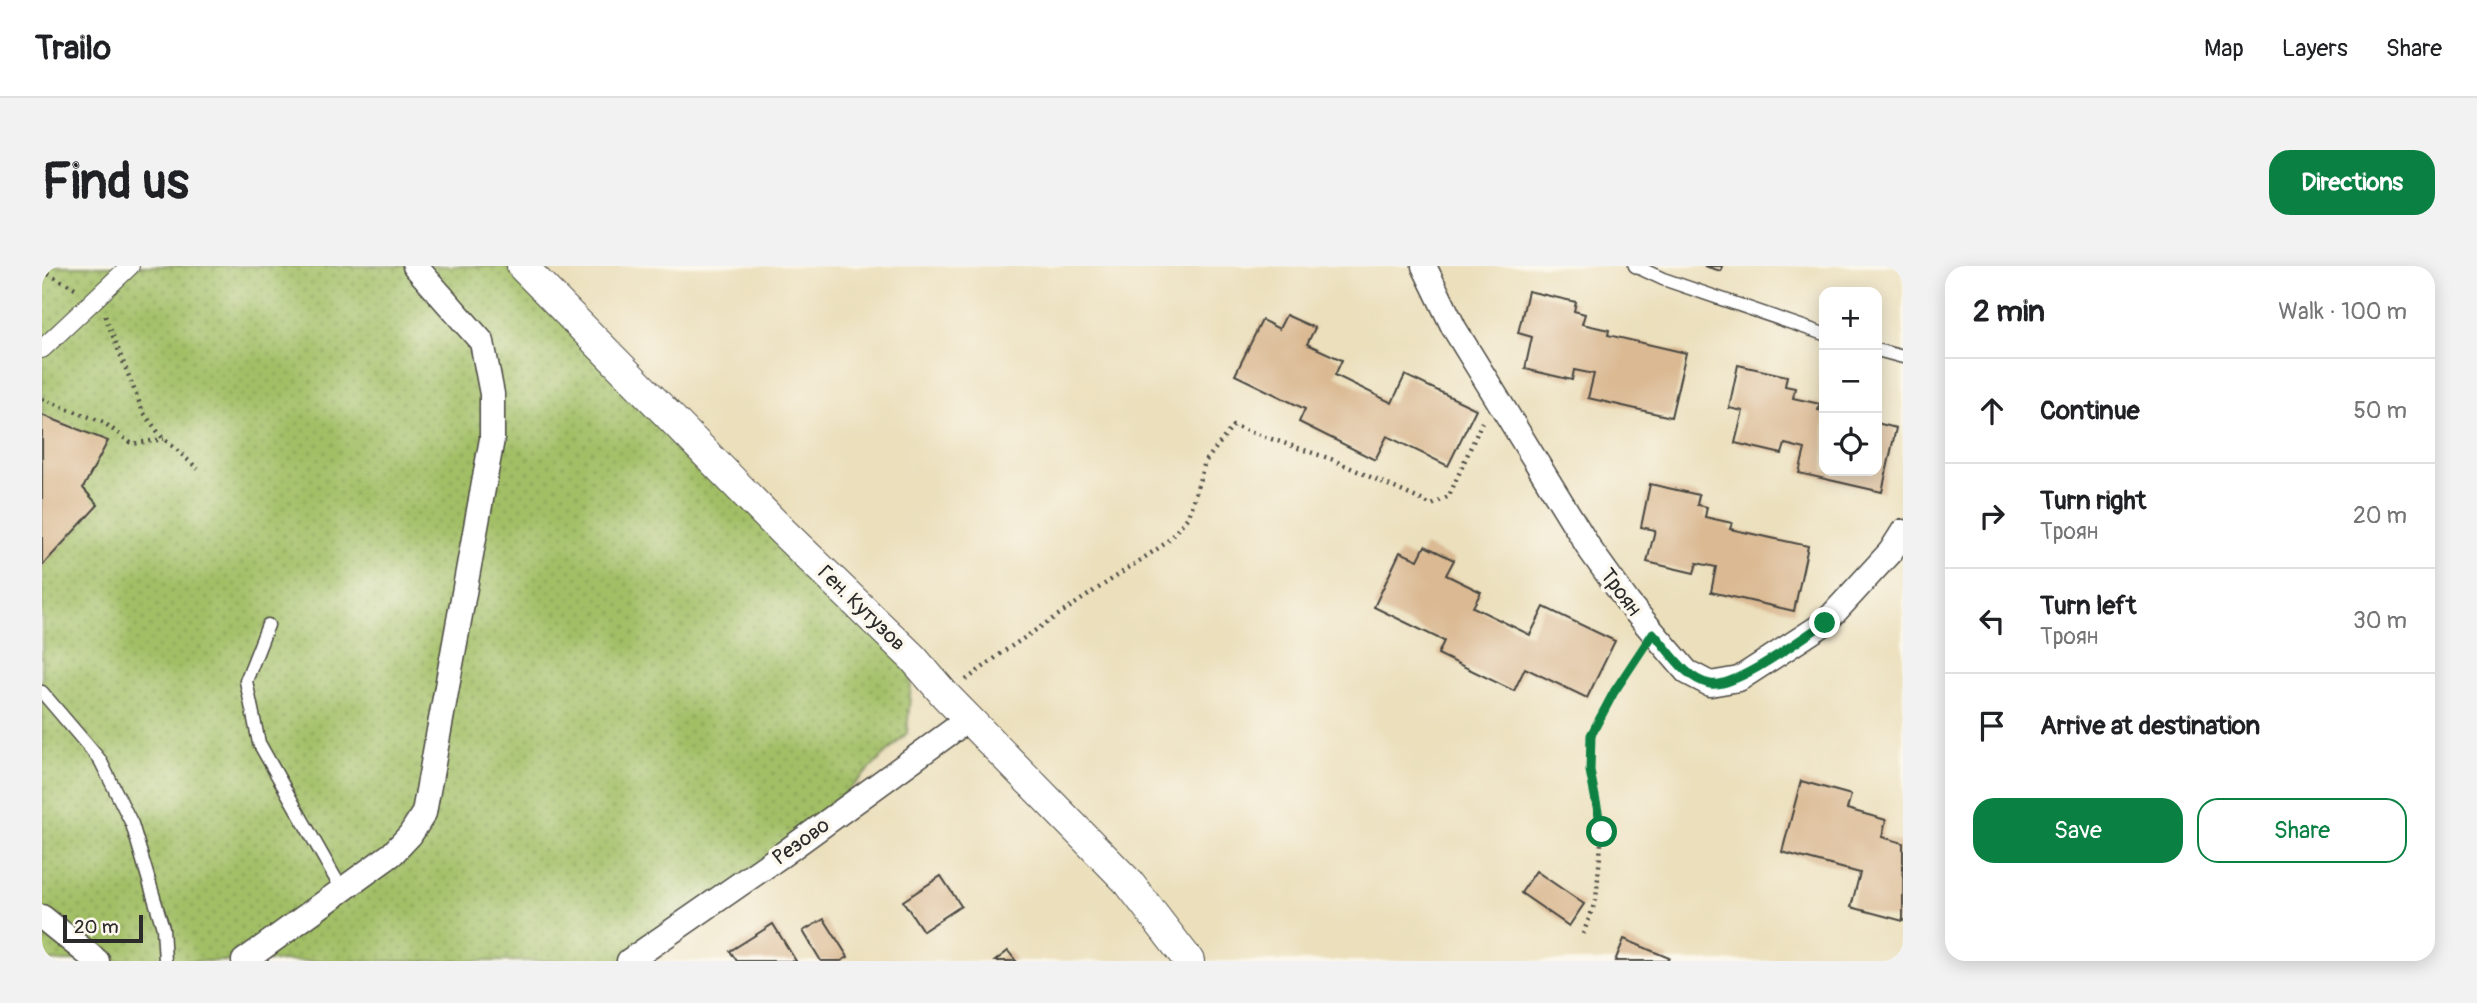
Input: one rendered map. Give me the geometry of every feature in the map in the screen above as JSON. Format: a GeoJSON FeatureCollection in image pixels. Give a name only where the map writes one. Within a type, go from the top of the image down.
{"type":"FeatureCollection","features":[{"type":"Feature","properties":{"kind":"street"},"geometry":{"type":"LineString","coordinates":[[42,349],[130,266]]}},
{"type":"Feature","properties":{"kind":"street"},"geometry":{"type":"LineString","coordinates":[[244,961],[392,854],[410,835],[424,813],[492,439],[492,394],[482,342],[415,266]]}},
{"type":"Feature","properties":{"kind":"street","name":"Ген. Кутузов"},"geometry":{"type":"LineString","coordinates":[[522,266],[773,523],[914,658],[946,695],[1129,883],[1189,961]]}},
{"type":"Feature","properties":{"kind":"street","name":"Троян"},"geometry":{"type":"LineString","coordinates":[[1424,266],[1454,328],[1591,551],[1629,604],[1687,672],[1710,684],[1738,679],[1825,623],[1891,551],[1903,532]]}},
{"type":"Feature","properties":{"kind":"street","name":"Резово"},"geometry":{"type":"LineString","coordinates":[[629,961],[779,857],[970,718]]}},
{"type":"Feature","properties":{"kind":"street"},"geometry":{"type":"LineString","coordinates":[[42,917],[97,961]]}},
{"type":"Feature","properties":{"kind":"lane"},"geometry":{"type":"LineString","coordinates":[[1635,266],[1663,279],[1819,332]]}},
{"type":"Feature","properties":{"kind":"lane"},"geometry":{"type":"LineString","coordinates":[[1882,352],[1903,357]]}},
{"type":"Feature","properties":{"kind":"lane"},"geometry":{"type":"LineString","coordinates":[[268,625],[246,681],[259,743],[342,890]]}},
{"type":"Feature","properties":{"kind":"lane"},"geometry":{"type":"LineString","coordinates":[[42,692],[100,760],[132,824],[163,928],[165,961]]}},
{"type":"Feature","properties":{"kind":"path"},"geometry":{"type":"LineString","coordinates":[[109,288],[104,302],[105,315],[143,412],[164,439],[198,469]]}},
{"type":"Feature","properties":{"kind":"path"},"geometry":{"type":"LineString","coordinates":[[946,695],[1006,650],[1166,544],[1188,517],[1205,462],[1233,426],[1331,459],[1432,505],[1449,496],[1495,395]]}},
{"type":"Feature","properties":{"kind":"path"},"geometry":{"type":"LineString","coordinates":[[42,399],[103,422],[132,444],[164,439]]}},
{"type":"Feature","properties":{"kind":"path"},"geometry":{"type":"LineString","coordinates":[[1583,934],[1596,900],[1602,832],[1590,771],[1591,735],[1614,692],[1653,633]]}},
{"type":"Feature","properties":{"kind":"green space"},"geometry":{"type":"Polygon","coordinates":[[[42,266],[522,266],[913,658],[907,733],[779,857],[629,961],[42,961],[42,266]]]}},
{"type":"Feature","properties":{"kind":"building"},"geometry":{"type":"Polygon","coordinates":[[[1704,266],[1722,266],[1721,271],[1704,266]]]}},
{"type":"Feature","properties":{"kind":"building"},"geometry":{"type":"Polygon","coordinates":[[[1528,291],[1576,302],[1574,311],[1585,314],[1582,324],[1609,330],[1608,335],[1686,353],[1671,417],[1588,398],[1594,374],[1574,370],[1572,380],[1525,369],[1532,337],[1518,333],[1528,291]]]}},
{"type":"Feature","properties":{"kind":"building"},"geometry":{"type":"Polygon","coordinates":[[[1286,315],[1315,328],[1307,344],[1342,360],[1335,375],[1392,403],[1405,375],[1476,409],[1448,466],[1387,436],[1375,460],[1299,422],[1305,409],[1235,375],[1262,320],[1279,329],[1286,315]]]}},
{"type":"Feature","properties":{"kind":"building"},"geometry":{"type":"Polygon","coordinates":[[[1738,365],[1787,376],[1785,386],[1795,388],[1793,398],[1819,404],[1819,476],[1882,476],[1882,424],[1896,428],[1882,492],[1799,473],[1805,449],[1785,444],[1782,454],[1735,443],[1743,411],[1729,408],[1738,365]]]}},
{"type":"Feature","properties":{"kind":"building"},"geometry":{"type":"Polygon","coordinates":[[[42,415],[108,441],[83,488],[98,505],[42,566],[42,415]]]}},
{"type":"Feature","properties":{"kind":"building"},"geometry":{"type":"Polygon","coordinates":[[[1650,484],[1699,495],[1697,505],[1707,507],[1705,517],[1732,523],[1730,529],[1808,546],[1794,611],[1711,592],[1716,567],[1697,563],[1694,573],[1647,562],[1655,530],[1641,527],[1650,484]]]}},
{"type":"Feature","properties":{"kind":"building"},"geometry":{"type":"Polygon","coordinates":[[[1425,546],[1454,560],[1446,575],[1481,592],[1473,607],[1530,635],[1544,607],[1615,641],[1587,698],[1525,668],[1514,691],[1438,654],[1444,641],[1374,607],[1400,552],[1418,560],[1425,546]]]}},
{"type":"Feature","properties":{"kind":"building"},"geometry":{"type":"Polygon","coordinates":[[[1801,781],[1851,795],[1847,809],[1886,820],[1882,837],[1903,843],[1903,921],[1851,907],[1860,873],[1782,852],[1801,781]]]}},
{"type":"Feature","properties":{"kind":"building"},"geometry":{"type":"Polygon","coordinates":[[[1536,871],[1584,904],[1569,926],[1521,893],[1536,871]]]}},
{"type":"Feature","properties":{"kind":"building"},"geometry":{"type":"Polygon","coordinates":[[[941,876],[961,906],[923,931],[903,901],[941,876]]]}},
{"type":"Feature","properties":{"kind":"building"},"geometry":{"type":"Polygon","coordinates":[[[824,919],[848,957],[841,961],[821,961],[803,931],[824,919]]]}},
{"type":"Feature","properties":{"kind":"building"},"geometry":{"type":"Polygon","coordinates":[[[773,924],[796,961],[737,961],[730,951],[773,924]]]}},
{"type":"Feature","properties":{"kind":"building"},"geometry":{"type":"Polygon","coordinates":[[[1624,939],[1669,958],[1667,961],[1615,961],[1624,939]]]}},
{"type":"Feature","properties":{"kind":"building"},"geometry":{"type":"Polygon","coordinates":[[[1008,951],[1016,961],[995,961],[1008,951]]]}},
{"type":"Feature","properties":{"kind":"route"},"geometry":{"type":"LineString","coordinates":[[1602,832],[1590,771],[1591,735],[1614,692],[1653,633],[1687,672],[1710,684],[1738,679],[1825,623]]}}]}
